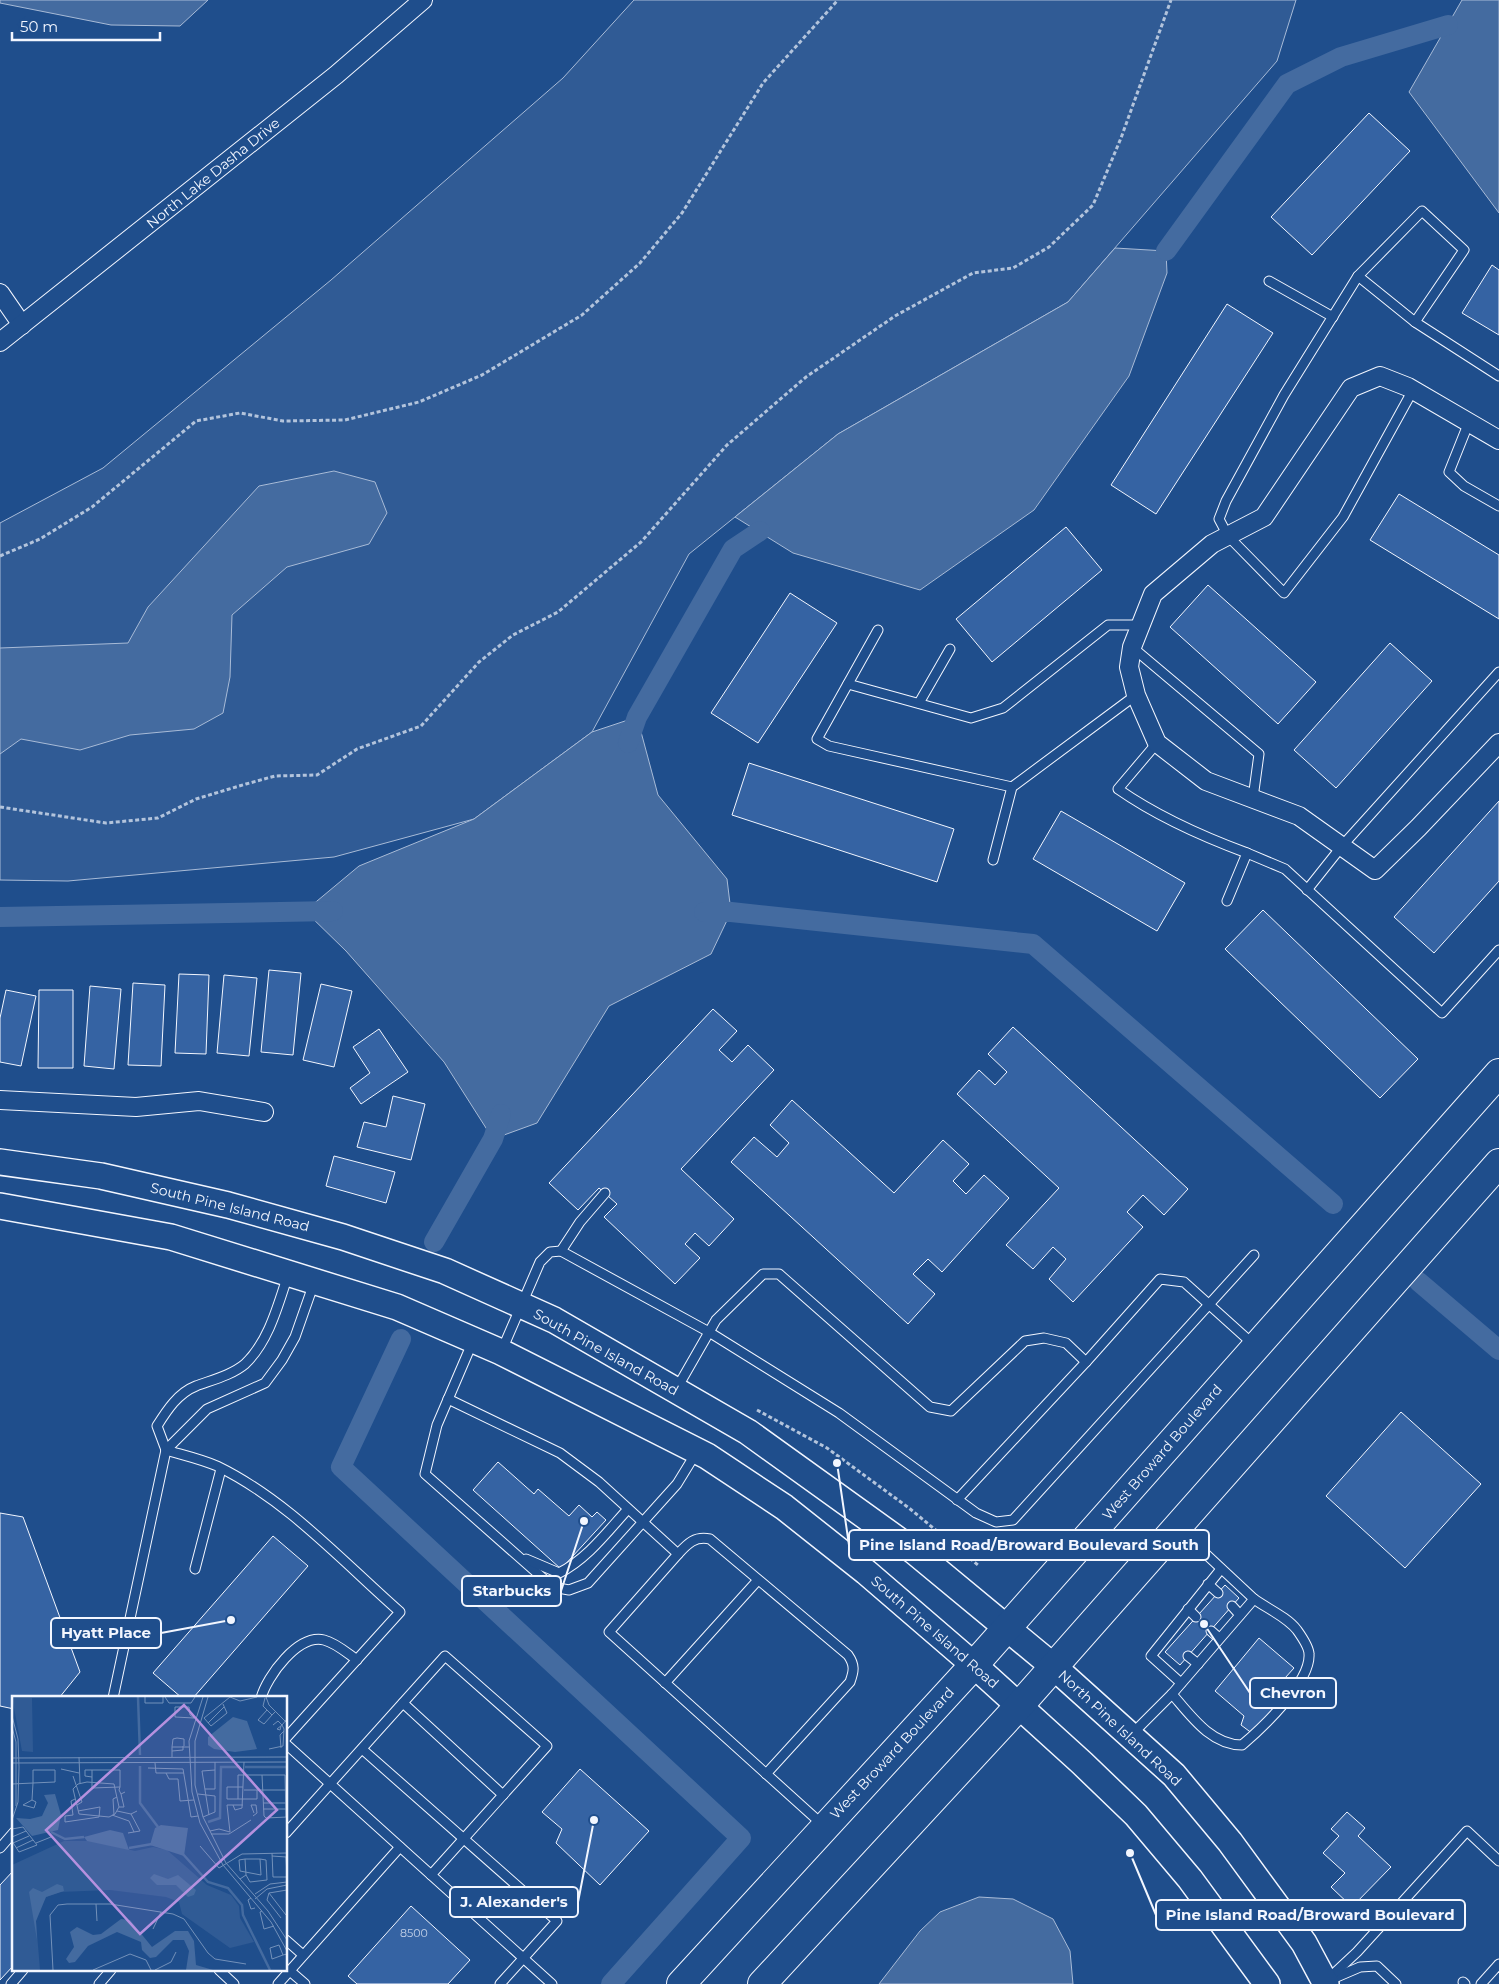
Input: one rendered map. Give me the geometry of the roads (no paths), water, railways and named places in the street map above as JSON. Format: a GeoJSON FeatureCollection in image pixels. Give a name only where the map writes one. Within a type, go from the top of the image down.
{"type":"FeatureCollection","features":[{"type":"Feature","properties":{"kind":"main road","name":"West Broward Boulevard"},"geometry":{"type":"LineString","coordinates":[[682,1984],[824,1826],[974,1665],[1499,1073]]}},
{"type":"Feature","properties":{"kind":"main road","name":"South Pine Island Road"},"geometry":{"type":"LineString","coordinates":[[0,1162],[101,1176],[228,1205],[343,1236],[445,1271],[554,1320],[756,1438],[915,1552],[1054,1667]]}},
{"type":"Feature","properties":{"kind":"main road"},"geometry":{"type":"LineString","coordinates":[[762,1984],[1019,1706],[1176,1526],[1499,1163]]}},
{"type":"Feature","properties":{"kind":"main road","name":"South Pine Island Road"},"geometry":{"type":"LineString","coordinates":[[0,1206],[170,1237],[315,1280],[397,1307],[501,1352],[697,1450],[784,1507],[974,1665],[1019,1706]]}},
{"type":"Feature","properties":{"kind":"main road","name":"North Pine Island Road"},"geometry":{"type":"LineString","coordinates":[[1054,1667],[1174,1775],[1230,1842],[1304,1943],[1325,1983]]}},
{"type":"Feature","properties":{"kind":"main road"},"geometry":{"type":"LineString","coordinates":[[1019,1706],[1136,1815],[1190,1879],[1267,1984]]}},
{"type":"Feature","properties":{"kind":"street","name":"North Lake Dasha Drive"},"geometry":{"type":"LineString","coordinates":[[0,342],[336,75],[424,0]]}},
{"type":"Feature","properties":{"kind":"street"},"geometry":{"type":"LineString","coordinates":[[0,293],[22,325]]}},
{"type":"Feature","properties":{"kind":"street"},"geometry":{"type":"LineString","coordinates":[[1499,440],[1413,390],[1380,376],[1350,388],[1264,517],[1212,544],[1153,594],[1132,648],[1129,667],[1136,695],[1157,743],[1206,781],[1299,816],[1375,870],[1499,743]]}},
{"type":"Feature","properties":{"kind":"street"},"geometry":{"type":"LineString","coordinates":[[0,1100],[136,1107],[199,1101],[264,1112]]}},
{"type":"Feature","properties":{"kind":"lane"},"geometry":{"type":"LineString","coordinates":[[1413,390],[1343,516],[1284,593],[1228,536],[1219,519],[1226,501],[1284,395],[1358,276],[1422,211],[1464,250],[1415,322]]}},
{"type":"Feature","properties":{"kind":"lane"},"geometry":{"type":"LineString","coordinates":[[1358,276],[1415,322],[1499,376]]}},
{"type":"Feature","properties":{"kind":"lane"},"geometry":{"type":"LineString","coordinates":[[1269,281],[1333,317]]}},
{"type":"Feature","properties":{"kind":"lane"},"geometry":{"type":"LineString","coordinates":[[1469,422],[1449,472],[1464,486],[1499,506]]}},
{"type":"Feature","properties":{"kind":"lane"},"geometry":{"type":"LineString","coordinates":[[848,684],[971,718],[1003,708],[1108,625],[1141,625]]}},
{"type":"Feature","properties":{"kind":"lane"},"geometry":{"type":"LineString","coordinates":[[878,630],[817,739],[829,746],[1012,787]]}},
{"type":"Feature","properties":{"kind":"lane"},"geometry":{"type":"LineString","coordinates":[[1132,648],[1259,754],[1253,798]]}},
{"type":"Feature","properties":{"kind":"lane"},"geometry":{"type":"LineString","coordinates":[[919,703],[950,649]]}},
{"type":"Feature","properties":{"kind":"lane"},"geometry":{"type":"LineString","coordinates":[[1307,890],[1342,846],[1499,672]]}},
{"type":"Feature","properties":{"kind":"lane"},"geometry":{"type":"LineString","coordinates":[[993,860],[1012,787],[1136,695]]}},
{"type":"Feature","properties":{"kind":"lane"},"geometry":{"type":"LineString","coordinates":[[1157,743],[1118,789],[1142,806],[1199,835],[1286,868],[1307,890],[1442,1013],[1499,950]]}},
{"type":"Feature","properties":{"kind":"lane"},"geometry":{"type":"LineString","coordinates":[[1227,901],[1247,853]]}},
{"type":"Feature","properties":{"kind":"lane"},"geometry":{"type":"LineString","coordinates":[[561,1251],[580,1222],[605,1193]]}},
{"type":"Feature","properties":{"kind":"lane"},"geometry":{"type":"LineString","coordinates":[[501,1352],[540,1262],[550,1252],[561,1251],[710,1332],[839,1413],[976,1514],[996,1522],[1013,1520],[1254,1255]]}},
{"type":"Feature","properties":{"kind":"lane"},"geometry":{"type":"LineString","coordinates":[[113,1696],[166,1450],[157,1426],[170,1405],[194,1387],[244,1365],[262,1343],[274,1316],[289,1272]]}},
{"type":"Feature","properties":{"kind":"lane"},"geometry":{"type":"LineString","coordinates":[[675,1391],[716,1320],[763,1274],[779,1274],[930,1407],[951,1411],[1025,1341],[1044,1338],[1066,1343],[1086,1362]]}},
{"type":"Feature","properties":{"kind":"lane"},"geometry":{"type":"LineString","coordinates":[[957,1500],[1086,1362],[1160,1279],[1184,1282],[1208,1306],[1255,1346]]}},
{"type":"Feature","properties":{"kind":"lane"},"geometry":{"type":"LineString","coordinates":[[166,1450],[207,1409],[265,1383],[295,1336],[315,1280]]}},
{"type":"Feature","properties":{"kind":"lane"},"geometry":{"type":"LineString","coordinates":[[474,1340],[437,1425],[425,1474],[553,1587],[568,1590],[588,1583],[677,1484],[697,1450]]}},
{"type":"Feature","properties":{"kind":"lane"},"geometry":{"type":"LineString","coordinates":[[448,1398],[560,1453],[599,1482],[678,1554]]}},
{"type":"Feature","properties":{"kind":"lane"},"geometry":{"type":"LineString","coordinates":[[166,1450],[221,1469],[278,1504],[400,1612],[288,1736]]}},
{"type":"Feature","properties":{"kind":"lane"},"geometry":{"type":"LineString","coordinates":[[195,1569],[221,1469]]}},
{"type":"Feature","properties":{"kind":"lane"},"geometry":{"type":"LineString","coordinates":[[512,1551],[559,1573],[573,1566],[587,1554],[628,1509]]}},
{"type":"Feature","properties":{"kind":"lane"},"geometry":{"type":"LineString","coordinates":[[1172,1694],[1205,1731],[1230,1745],[1242,1745],[1256,1734],[1286,1699],[1306,1672],[1310,1654],[1303,1639],[1289,1621],[1254,1599],[1176,1526]]}},
{"type":"Feature","properties":{"kind":"lane"},"geometry":{"type":"LineString","coordinates":[[766,1774],[850,1682],[854,1671],[852,1662],[710,1539],[701,1537],[690,1541],[609,1632],[665,1683],[766,1774],[824,1826]]}},
{"type":"Feature","properties":{"kind":"lane"},"geometry":{"type":"LineString","coordinates":[[1181,1683],[1151,1656],[1221,1569]]}},
{"type":"Feature","properties":{"kind":"lane"},"geometry":{"type":"LineString","coordinates":[[665,1683],[758,1580]]}},
{"type":"Feature","properties":{"kind":"lane"},"geometry":{"type":"LineString","coordinates":[[1208,1584],[1218,1593]]}},
{"type":"Feature","properties":{"kind":"lane"},"geometry":{"type":"LineString","coordinates":[[1130,1736],[1172,1694],[1254,1599]]}},
{"type":"Feature","properties":{"kind":"lane"},"geometry":{"type":"LineString","coordinates":[[1232,1606],[1240,1615]]}},
{"type":"Feature","properties":{"kind":"lane"},"geometry":{"type":"LineString","coordinates":[[1188,1609],[1196,1617]]}},
{"type":"Feature","properties":{"kind":"lane"},"geometry":{"type":"LineString","coordinates":[[1211,1630],[1219,1638]]}},
{"type":"Feature","properties":{"kind":"lane"},"geometry":{"type":"LineString","coordinates":[[1165,1637],[1173,1644]]}},
{"type":"Feature","properties":{"kind":"lane"},"geometry":{"type":"LineString","coordinates":[[263,1696],[270,1678],[281,1664],[302,1644],[314,1640],[323,1640],[337,1645],[357,1660]]}},
{"type":"Feature","properties":{"kind":"lane"},"geometry":{"type":"LineString","coordinates":[[288,1831],[445,1656],[547,1746],[431,1875]]}},
{"type":"Feature","properties":{"kind":"lane"},"geometry":{"type":"LineString","coordinates":[[1188,1656],[1198,1664]]}},
{"type":"Feature","properties":{"kind":"lane"},"geometry":{"type":"LineString","coordinates":[[403,1703],[503,1795]]}},
{"type":"Feature","properties":{"kind":"lane"},"geometry":{"type":"LineString","coordinates":[[288,1746],[552,1984]]}},
{"type":"Feature","properties":{"kind":"lane"},"geometry":{"type":"LineString","coordinates":[[362,1749],[557,1921],[500,1984]]}},
{"type":"Feature","properties":{"kind":"lane"},"geometry":{"type":"LineString","coordinates":[[1325,1983],[1357,1952],[1466,1831],[1499,1860]]}},
{"type":"Feature","properties":{"kind":"lane"},"geometry":{"type":"LineString","coordinates":[[0,1848],[12,1834]]}},
{"type":"Feature","properties":{"kind":"lane"},"geometry":{"type":"LineString","coordinates":[[278,1984],[400,1847]]}},
{"type":"Feature","properties":{"kind":"lane"},"geometry":{"type":"LineString","coordinates":[[1389,1916],[1399,1925]]}},
{"type":"Feature","properties":{"kind":"lane"},"geometry":{"type":"LineString","coordinates":[[288,1942],[304,1955]]}},
{"type":"Feature","properties":{"kind":"lane"},"geometry":{"type":"LineString","coordinates":[[1481,1984],[1499,1964]]}},
{"type":"Feature","properties":{"kind":"lane"},"geometry":{"type":"LineString","coordinates":[[1325,1983],[1360,1967],[1377,1966],[1396,1984]]}},
{"type":"Feature","properties":{"kind":"lane"},"geometry":{"type":"LineString","coordinates":[[290,1971],[305,1984]]}},
{"type":"Feature","properties":{"kind":"lane"},"geometry":{"type":"LineString","coordinates":[[11,1984],[21,1972]]}},
{"type":"Feature","properties":{"kind":"lane"},"geometry":{"type":"LineString","coordinates":[[99,1984],[109,1972]]}},
{"type":"Feature","properties":{"kind":"lane"},"geometry":{"type":"LineString","coordinates":[[221,1972],[234,1984]]}},
{"type":"Feature","properties":{"kind":"waterway"},"geometry":{"type":"LineString","coordinates":[[1166,251],[1287,84],[1341,57],[1448,25]]}},
{"type":"Feature","properties":{"kind":"waterway"},"geometry":{"type":"LineString","coordinates":[[628,743],[637,717],[733,549],[760,531]]}},
{"type":"Feature","properties":{"kind":"waterway"},"geometry":{"type":"LineString","coordinates":[[0,917],[333,911]]}},
{"type":"Feature","properties":{"kind":"waterway"},"geometry":{"type":"LineString","coordinates":[[704,912],[731,912],[1033,944],[1333,1204]]}},
{"type":"Feature","properties":{"kind":"waterway"},"geometry":{"type":"LineString","coordinates":[[434,1242],[493,1139],[501,1114]]}},
{"type":"Feature","properties":{"kind":"waterway"},"geometry":{"type":"LineString","coordinates":[[1419,1282],[1499,1350]]}},
{"type":"Feature","properties":{"kind":"waterway"},"geometry":{"type":"LineString","coordinates":[[401,1339],[341,1467],[741,1838],[611,1984]]}},
{"type":"Feature","properties":{"kind":"place","name":"Pine Island Road/Broward Boulevard South"},"geometry":{"type":"Point","coordinates":[837,1463]}},
{"type":"Feature","properties":{"kind":"place","name":"Starbucks"},"geometry":{"type":"Point","coordinates":[584,1521]}},
{"type":"Feature","properties":{"kind":"place","name":"Hyatt Place"},"geometry":{"type":"Point","coordinates":[231,1620]}},
{"type":"Feature","properties":{"kind":"place","name":"Chevron"},"geometry":{"type":"Point","coordinates":[1204,1624]}},
{"type":"Feature","properties":{"kind":"place","name":"J. Alexander's"},"geometry":{"type":"Point","coordinates":[594,1820]}},
{"type":"Feature","properties":{"kind":"place","name":"Pine Island Road/Broward Boulevard"},"geometry":{"type":"Point","coordinates":[1130,1853]}}]}
